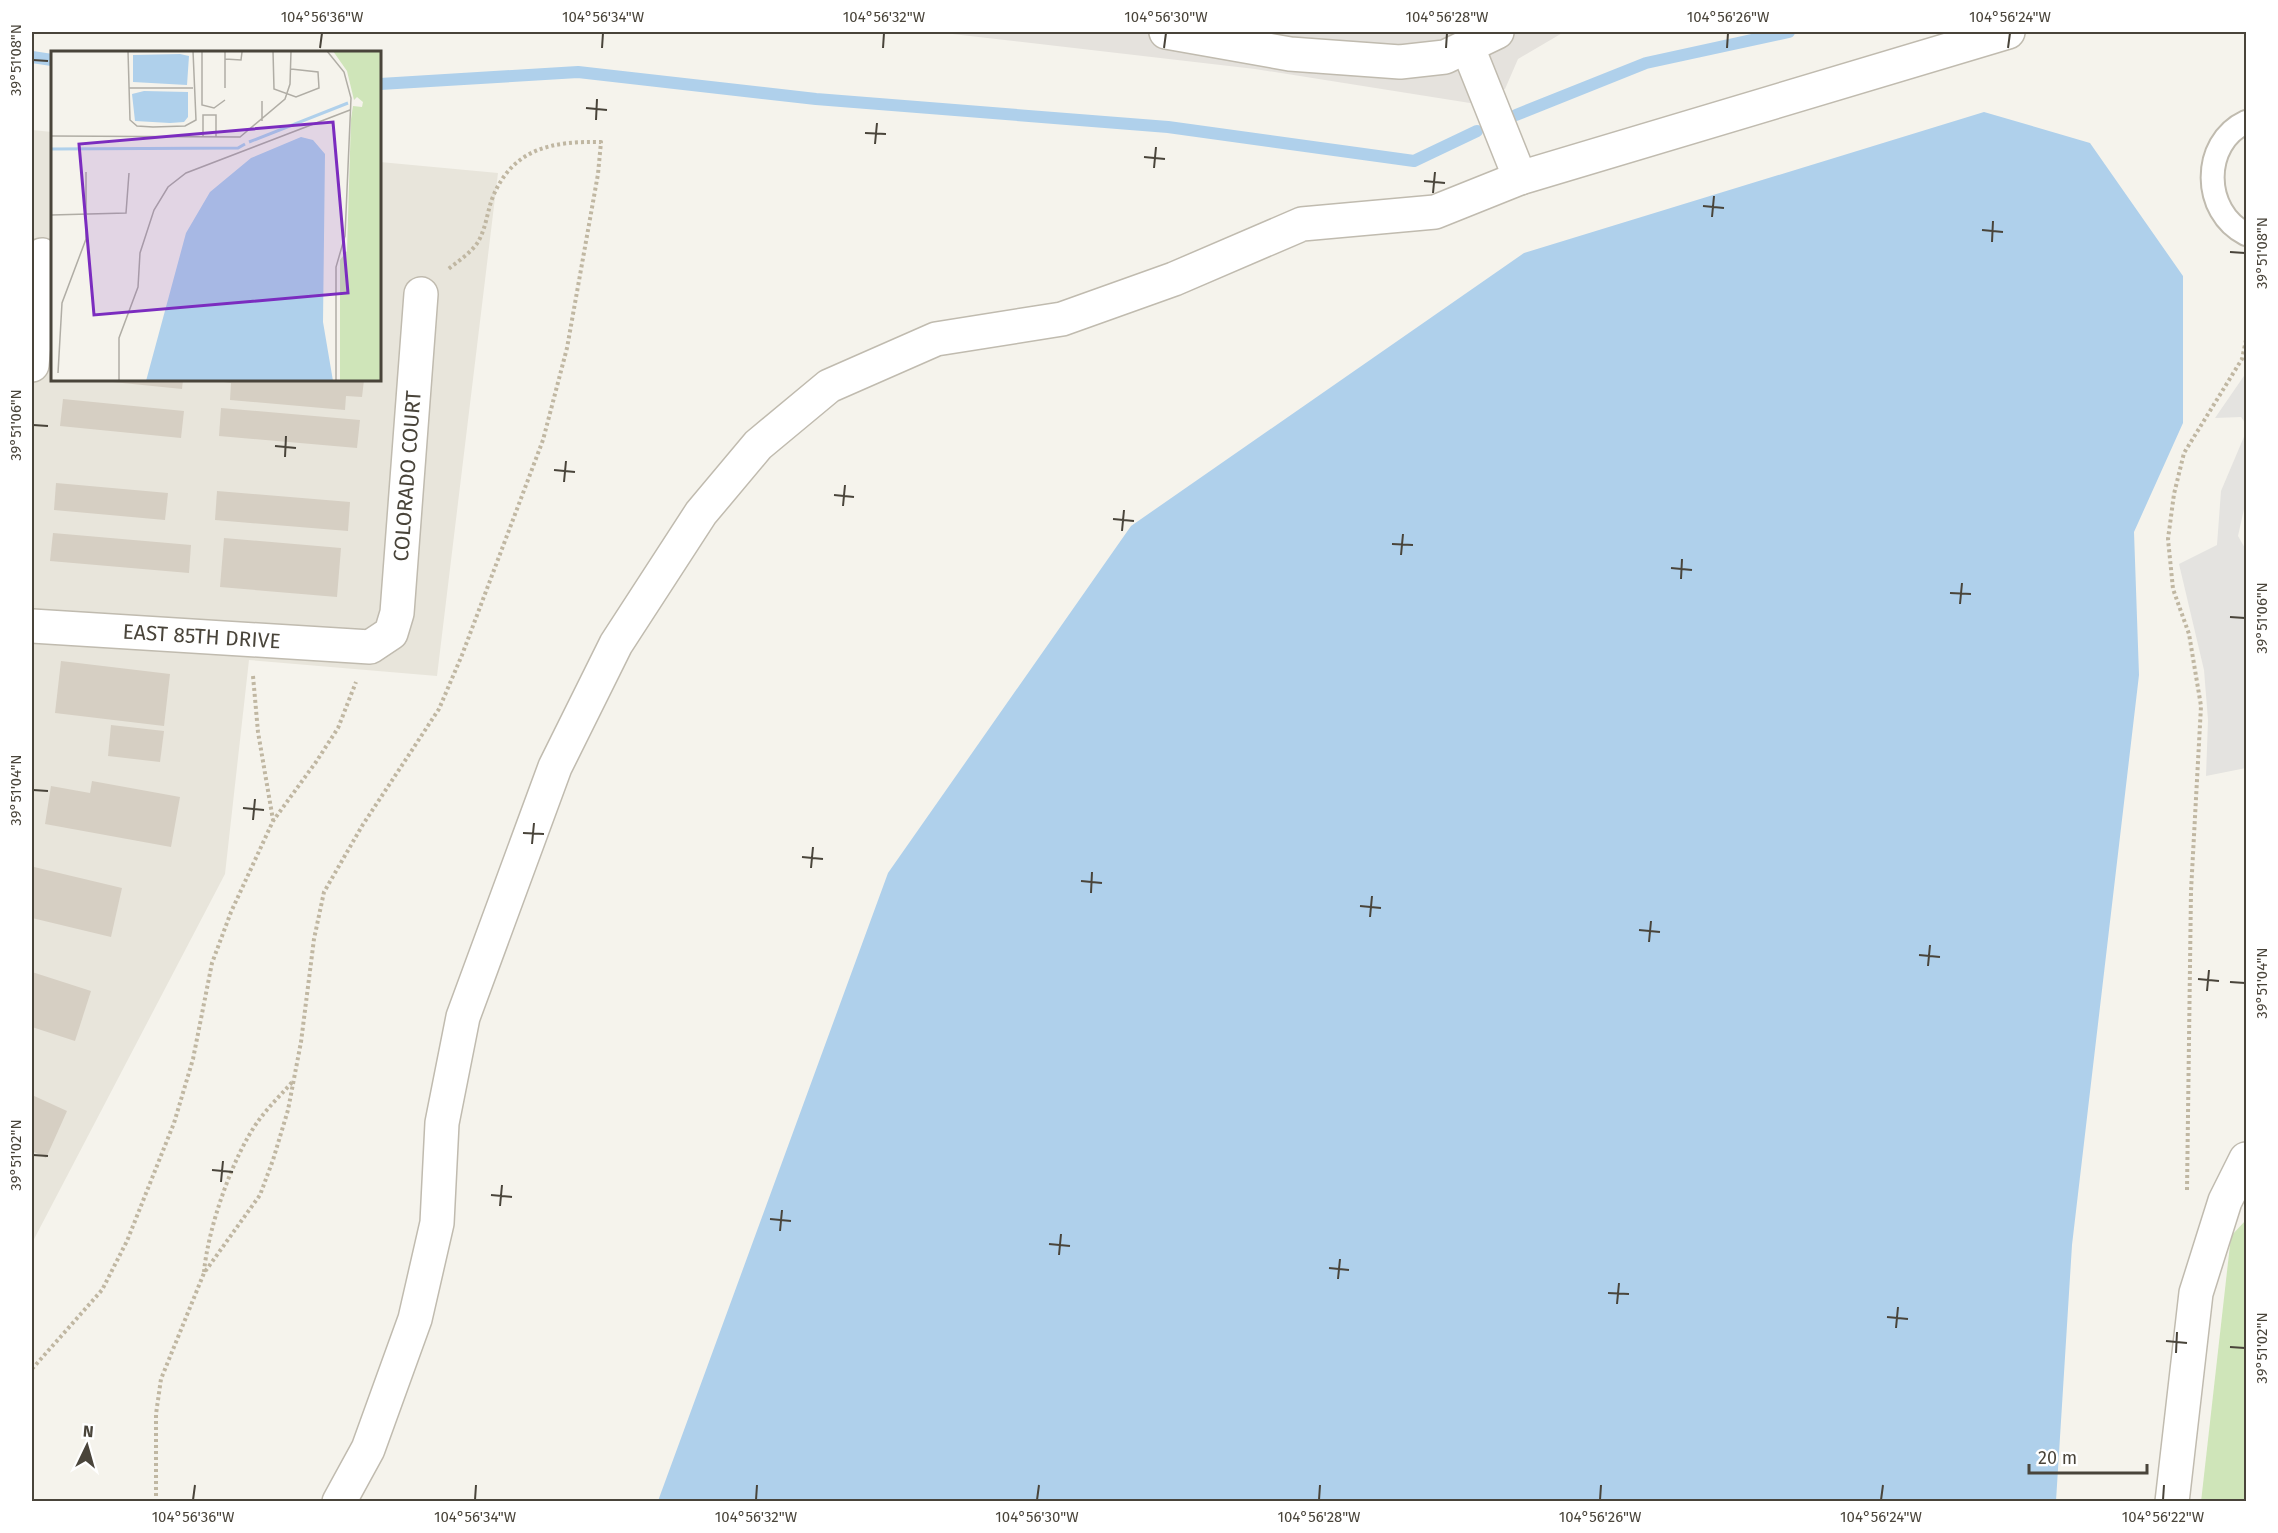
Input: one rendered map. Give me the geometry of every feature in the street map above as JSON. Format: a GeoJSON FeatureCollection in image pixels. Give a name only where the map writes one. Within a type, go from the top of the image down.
{"type":"FeatureCollection","features":[{"type":"Feature","properties":{"kind":"street"},"geometry":{"type":"LineString","coordinates":[[1166,32],[1227,37],[1290,54],[1400,62],[1445,57],[1468,48],[1497,32]]}},
{"type":"Feature","properties":{"kind":"street"},"geometry":{"type":"LineString","coordinates":[[339,1502],[368,1449],[415,1319],[437,1223],[442,1123],[463,1017],[555,766],[616,644],[701,513],[758,445],[829,386],[936,339],[1062,319],[1174,279],[1302,224],[1435,212],[1520,178],[2008,32]]}},
{"type":"Feature","properties":{"kind":"street"},"geometry":{"type":"LineString","coordinates":[[1468,48],[1520,178]]}},
{"type":"Feature","properties":{"kind":"street"},"geometry":{"type":"LineString","coordinates":[[32,365],[42,255]]}},
{"type":"Feature","properties":{"kind":"street","name":"COLORADO COURT"},"geometry":{"type":"LineString","coordinates":[[367,646],[391,633],[397,613],[421,294]]}},
{"type":"Feature","properties":{"kind":"street","name":"EAST 85TH DRIVE"},"geometry":{"type":"LineString","coordinates":[[32,626],[367,646]]}},
{"type":"Feature","properties":{"kind":"street"},"geometry":{"type":"LineString","coordinates":[[2172,1502],[2196,1293],[2225,1201],[2247,1159]]}},
{"type":"Feature","properties":{"kind":"lane"},"geometry":{"type":"LineString","coordinates":[[2247,122],[2224,140],[2214,159],[2212,180],[2216,201],[2227,219],[2247,234]]}},
{"type":"Feature","properties":{"kind":"path"},"geometry":{"type":"LineString","coordinates":[[156,1502],[156,1414],[161,1378],[204,1273],[260,1195],[273,1160],[294,1080],[314,939],[324,892],[368,816],[439,709],[462,655],[543,440],[567,348],[598,174],[601,142],[551,145],[531,152],[514,164],[501,180],[477,244],[421,294]]}},
{"type":"Feature","properties":{"kind":"path"},"geometry":{"type":"LineString","coordinates":[[2187,1192],[2191,891],[2201,705],[2189,634],[2173,589],[2168,539],[2174,494],[2184,453],[2242,359],[2247,340]]}},
{"type":"Feature","properties":{"kind":"path"},"geometry":{"type":"LineString","coordinates":[[238,639],[252,670],[258,732],[273,821]]}},
{"type":"Feature","properties":{"kind":"path"},"geometry":{"type":"LineString","coordinates":[[32,1369],[102,1290],[131,1232],[174,1123],[193,1059],[212,963],[273,821],[338,728],[354,692],[367,646]]}},
{"type":"Feature","properties":{"kind":"path"},"geometry":{"type":"LineString","coordinates":[[204,1273],[206,1243],[243,1145],[259,1120],[294,1080]]}},
{"type":"Feature","properties":{"kind":"shaded area"},"geometry":{"type":"Polygon","coordinates":[[[935,32],[1564,32],[1518,59],[1505,89],[1470,103],[1255,69],[935,32]]]}},
{"type":"Feature","properties":{"kind":"shaded area"},"geometry":{"type":"Polygon","coordinates":[[[32,130],[51,132],[51,381],[381,381],[381,162],[498,173],[437,676],[249,660],[225,874],[32,1243],[32,130]]]}},
{"type":"Feature","properties":{"kind":"shaded area"},"geometry":{"type":"Polygon","coordinates":[[[2246,373],[2246,424],[2241,417],[2215,418],[2246,373]]]}},
{"type":"Feature","properties":{"kind":"shaded area"},"geometry":{"type":"Polygon","coordinates":[[[2246,432],[2246,500],[2238,536],[2246,550],[2246,768],[2206,776],[2208,720],[2204,670],[2179,564],[2217,545],[2221,491],[2246,432]]]}},
{"type":"Feature","properties":{"kind":"green space"},"geometry":{"type":"Polygon","coordinates":[[[2246,1220],[2246,1501],[2201,1502],[2231,1236],[2246,1220]]]}},
{"type":"Feature","properties":{"kind":"water"},"geometry":{"type":"Polygon","coordinates":[[[1984,112],[2090,143],[2183,276],[2183,423],[2134,532],[2139,675],[2072,1245],[2056,1501],[658,1501],[888,873],[1131,526],[1524,253],[1984,112]]]}},
{"type":"Feature","properties":{"kind":"building"},"geometry":{"type":"Polygon","coordinates":[[[103,381],[183,381],[182,389],[103,381]]]}},
{"type":"Feature","properties":{"kind":"building"},"geometry":{"type":"Polygon","coordinates":[[[364,381],[362,397],[346,396],[345,410],[230,400],[231,383],[224,382],[364,381]]]}},
{"type":"Feature","properties":{"kind":"building"},"geometry":{"type":"Polygon","coordinates":[[[63,399],[184,411],[181,438],[60,426],[63,399]]]}},
{"type":"Feature","properties":{"kind":"building"},"geometry":{"type":"Polygon","coordinates":[[[221,408],[360,420],[357,448],[219,436],[221,408]]]}},
{"type":"Feature","properties":{"kind":"building"},"geometry":{"type":"Polygon","coordinates":[[[56,483],[168,493],[165,520],[54,510],[56,483]]]}},
{"type":"Feature","properties":{"kind":"building"},"geometry":{"type":"Polygon","coordinates":[[[217,491],[350,502],[348,531],[215,520],[217,491]]]}},
{"type":"Feature","properties":{"kind":"building"},"geometry":{"type":"Polygon","coordinates":[[[53,533],[191,545],[189,573],[50,561],[53,533]]]}},
{"type":"Feature","properties":{"kind":"building"},"geometry":{"type":"Polygon","coordinates":[[[224,538],[341,548],[337,597],[220,587],[224,538]]]}},
{"type":"Feature","properties":{"kind":"building"},"geometry":{"type":"Polygon","coordinates":[[[61,661],[170,674],[164,726],[55,713],[61,661]]]}},
{"type":"Feature","properties":{"kind":"building"},"geometry":{"type":"Polygon","coordinates":[[[111,725],[164,731],[160,762],[108,756],[111,725]]]}},
{"type":"Feature","properties":{"kind":"building"},"geometry":{"type":"Polygon","coordinates":[[[92,781],[180,797],[171,847],[45,824],[51,786],[90,793],[92,781]]]}},
{"type":"Feature","properties":{"kind":"building"},"geometry":{"type":"Polygon","coordinates":[[[34,867],[122,888],[111,937],[32,918],[34,867]]]}},
{"type":"Feature","properties":{"kind":"building"},"geometry":{"type":"Polygon","coordinates":[[[32,972],[91,991],[75,1041],[32,1027],[32,972]]]}},
{"type":"Feature","properties":{"kind":"building"},"geometry":{"type":"Polygon","coordinates":[[[32,1095],[67,1111],[46,1158],[32,1151],[32,1095]]]}},
{"type":"Feature","properties":{"kind":"waterway"},"geometry":{"type":"LineString","coordinates":[[1516,115],[1646,63],[1789,32]]}},
{"type":"Feature","properties":{"kind":"waterway"},"geometry":{"type":"LineString","coordinates":[[32,57],[51,60]]}},
{"type":"Feature","properties":{"kind":"waterway"},"geometry":{"type":"LineString","coordinates":[[381,84],[578,72],[816,99],[1168,127],[1414,161],[1477,131]]}}]}
